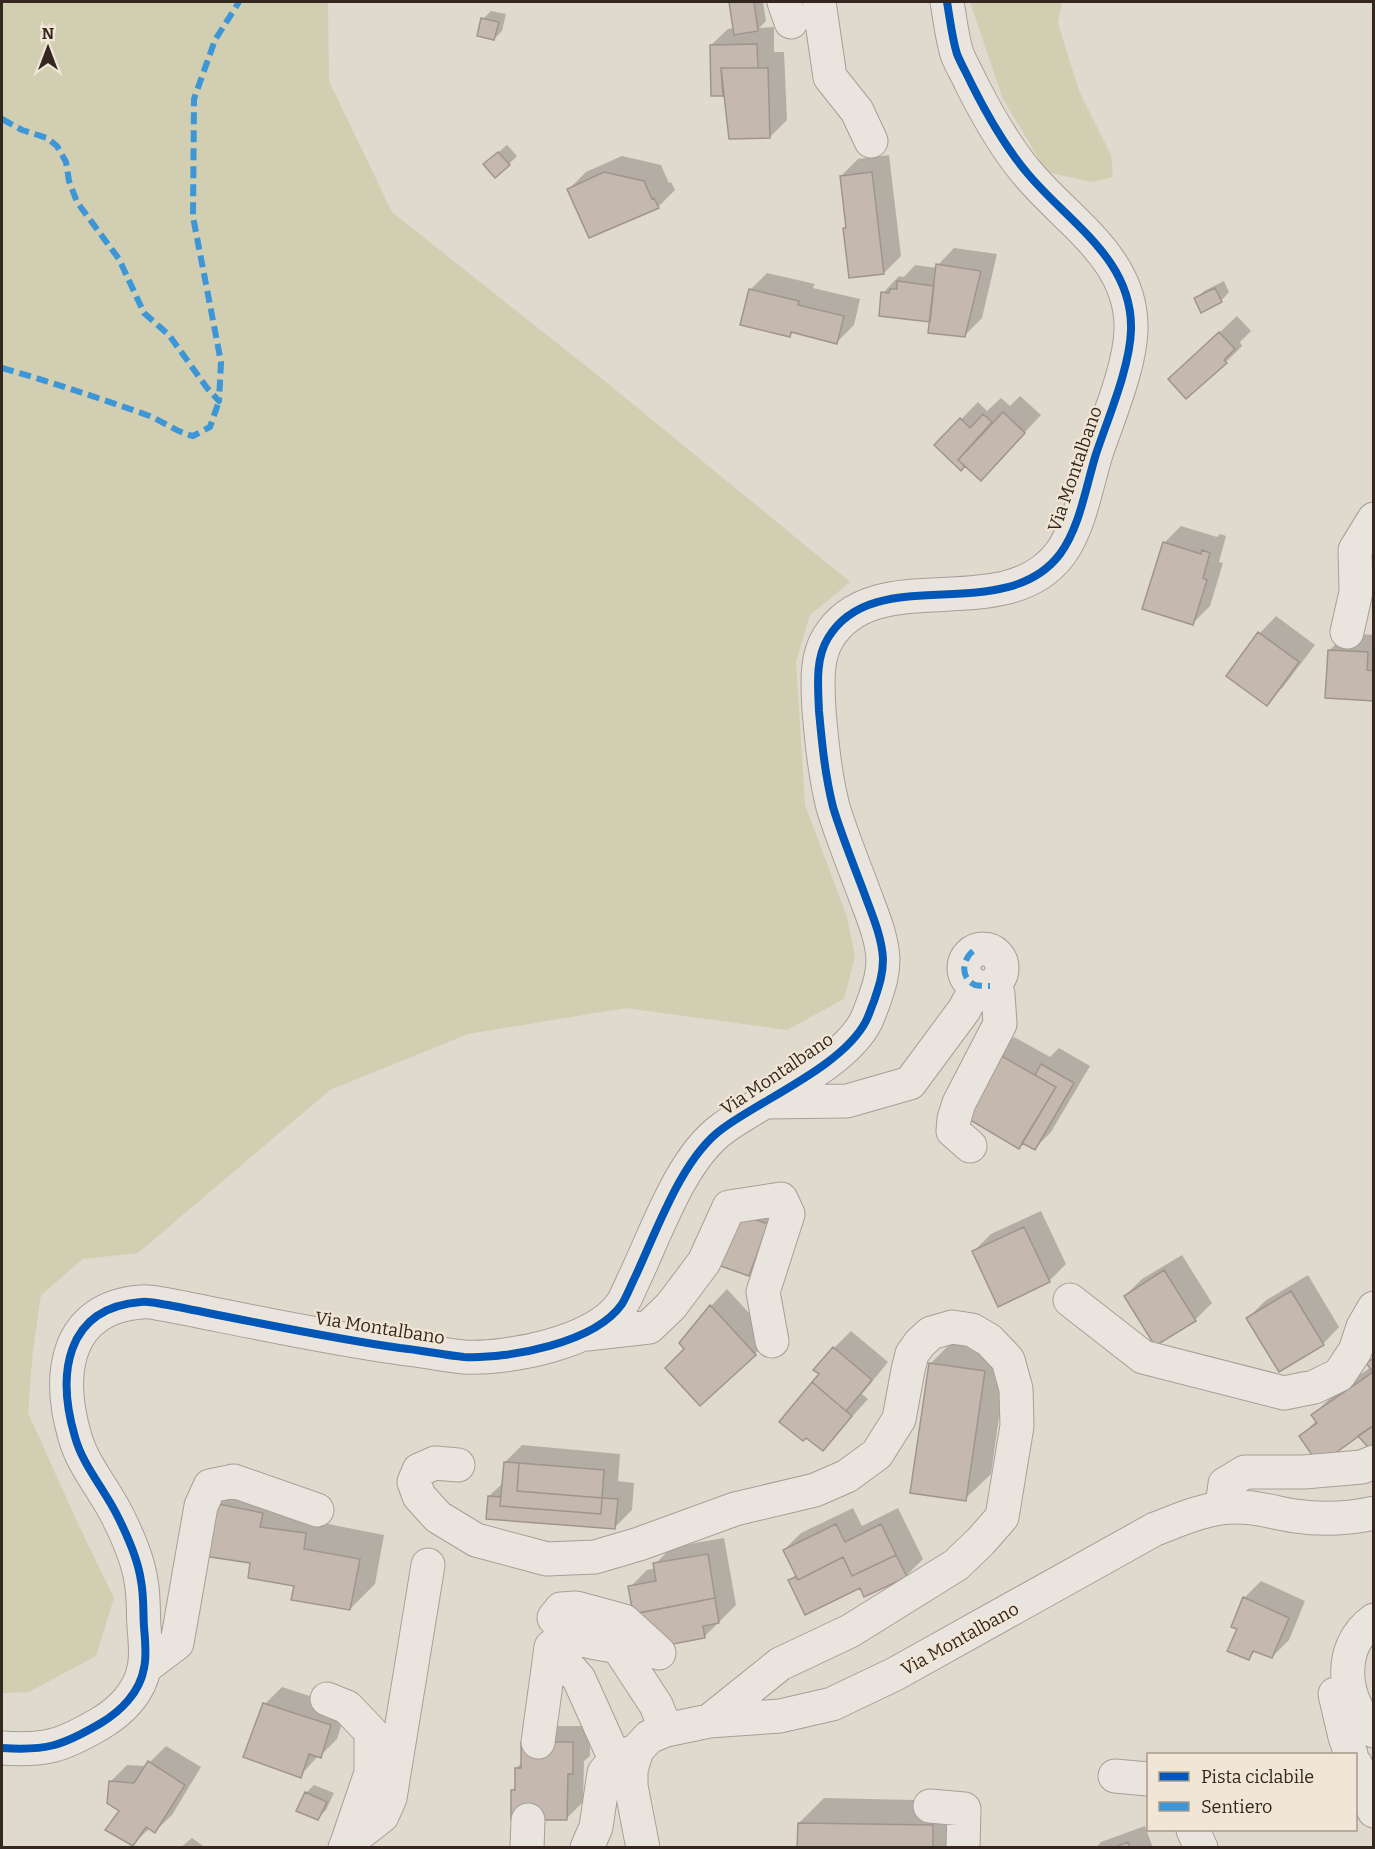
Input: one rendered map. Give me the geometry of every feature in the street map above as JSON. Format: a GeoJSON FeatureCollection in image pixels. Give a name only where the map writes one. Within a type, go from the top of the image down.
{"type":"FeatureCollection","features":[{"type":"Feature","properties":{"kind":"street"},"geometry":{"type":"LineString","coordinates":[[819,2],[830,77],[857,111],[871,141]]}},
{"type":"Feature","properties":{"kind":"street","name":"Via Montalbano"},"geometry":{"type":"LineString","coordinates":[[2,1748],[32,1750],[58,1745],[91,1729],[114,1716],[125,1705],[138,1686],[144,1668],[145,1636],[141,1580],[133,1550],[117,1515],[93,1475],[75,1438],[68,1403],[66,1377],[70,1354],[78,1333],[94,1318],[113,1308],[142,1302],[168,1305],[338,1339],[467,1357],[549,1346],[585,1334],[606,1322],[623,1303],[682,1176],[700,1147],[717,1132],[809,1076],[850,1043],[865,1024],[882,980],[883,952],[876,924],[833,808],[822,754],[818,687],[821,650],[832,631],[846,617],[867,606],[895,598],[1008,589],[1031,579],[1061,553],[1078,518],[1124,368],[1131,334],[1130,310],[1124,290],[1109,259],[1091,236],[1029,176],[1000,135],[957,54],[947,2]]}},
{"type":"Feature","properties":{"kind":"street"},"geometry":{"type":"LineString","coordinates":[[1347,632],[1356,592],[1355,550],[1374,519]]}},
{"type":"Feature","properties":{"kind":"street"},"geometry":{"type":"LineString","coordinates":[[970,1146],[953,1131],[954,1119],[959,1103],[1000,1024],[998,994],[967,978],[964,967],[968,955],[973,951]]}},
{"type":"Feature","properties":{"kind":"street"},"geometry":{"type":"LineString","coordinates":[[765,1102],[847,1101],[910,1083],[984,986]]}},
{"type":"Feature","properties":{"kind":"street"},"geometry":{"type":"LineString","coordinates":[[585,1334],[649,1328],[671,1306],[704,1262],[729,1207],[781,1199],[788,1214],[763,1292],[772,1341]]}},
{"type":"Feature","properties":{"kind":"street"},"geometry":{"type":"LineString","coordinates":[[1070,1300],[1143,1357],[1284,1393],[1314,1388],[1339,1375],[1355,1351],[1363,1328],[1374,1308]]}},
{"type":"Feature","properties":{"kind":"street"},"geometry":{"type":"LineString","coordinates":[[458,1465],[435,1463],[420,1470],[414,1482],[419,1496],[438,1517],[476,1540],[547,1559],[595,1557],[639,1544],[735,1509],[815,1490],[847,1476],[877,1454],[899,1419],[912,1354],[920,1343],[931,1333],[952,1328],[972,1330],[989,1340],[1008,1360],[1016,1389],[1017,1426],[1002,1517],[956,1564],[850,1631],[780,1664],[709,1721]]}},
{"type":"Feature","properties":{"kind":"street"},"geometry":{"type":"LineString","coordinates":[[1222,1507],[1225,1484],[1245,1472],[1304,1472],[1362,1467],[1374,1462]]}},
{"type":"Feature","properties":{"kind":"street"},"geometry":{"type":"LineString","coordinates":[[144,1668],[177,1643],[201,1506],[210,1486],[234,1481],[317,1510]]}},
{"type":"Feature","properties":{"kind":"street","name":"Via Montalbano"},"geometry":{"type":"LineString","coordinates":[[626,1754],[649,1737],[666,1730],[709,1721],[780,1716],[832,1704],[895,1674],[1155,1529],[1194,1514],[1222,1507],[1262,1508],[1323,1519],[1354,1518],[1374,1513]]}},
{"type":"Feature","properties":{"kind":"street"},"geometry":{"type":"LineString","coordinates":[[346,1845],[382,1816],[390,1798],[428,1565]]}},
{"type":"Feature","properties":{"kind":"street"},"geometry":{"type":"LineString","coordinates":[[659,1653],[624,1621],[576,1608],[561,1609],[554,1618],[562,1630],[576,1638],[618,1647],[656,1706],[666,1730]]}},
{"type":"Feature","properties":{"kind":"street"},"geometry":{"type":"LineString","coordinates":[[1374,1620],[1358,1635],[1348,1658],[1347,1678],[1359,1713],[1374,1731]]}},
{"type":"Feature","properties":{"kind":"street"},"geometry":{"type":"LineString","coordinates":[[538,1742],[551,1647],[579,1679],[632,1764],[631,1786],[643,1848]]}},
{"type":"Feature","properties":{"kind":"street"},"geometry":{"type":"LineString","coordinates":[[1350,1691],[1335,1694],[1351,1753]]}},
{"type":"Feature","properties":{"kind":"street"},"geometry":{"type":"LineString","coordinates":[[327,1699],[346,1707],[371,1732],[371,1773],[346,1845]]}},
{"type":"Feature","properties":{"kind":"street"},"geometry":{"type":"LineString","coordinates":[[587,1848],[596,1827],[604,1773],[626,1754]]}},
{"type":"Feature","properties":{"kind":"street"},"geometry":{"type":"LineString","coordinates":[[1357,1768],[1374,1811]]}},
{"type":"Feature","properties":{"kind":"street"},"geometry":{"type":"LineString","coordinates":[[1115,1776],[1147,1779]]}},
{"type":"Feature","properties":{"kind":"street"},"geometry":{"type":"LineString","coordinates":[[930,1806],[964,1809],[963,1848]]}},
{"type":"Feature","properties":{"kind":"street"},"geometry":{"type":"LineString","coordinates":[[1193,1831],[1201,1848]]}},
{"type":"Feature","properties":{"kind":"shaded area"},"geometry":{"type":"Polygon","coordinates":[[[2,2],[328,2],[329,81],[392,212],[606,382],[850,582],[810,615],[796,662],[805,805],[847,917],[855,956],[844,999],[787,1030],[626,1008],[468,1034],[330,1090],[138,1253],[83,1259],[41,1295],[33,1350],[28,1413],[114,1598],[96,1656],[29,1692],[2,1693],[2,2]]]}},
{"type":"Feature","properties":{"kind":"shaded area"},"geometry":{"type":"Polygon","coordinates":[[[970,2],[1062,2],[1058,23],[1079,91],[1111,155],[1113,177],[1091,182],[1047,172],[1003,99],[970,2]]]}},
{"type":"Feature","properties":{"kind":"building"},"geometry":{"type":"Polygon","coordinates":[[[729,2],[754,2],[758,31],[734,35],[729,2]]]}},
{"type":"Feature","properties":{"kind":"building"},"geometry":{"type":"Polygon","coordinates":[[[481,18],[499,22],[494,40],[477,36],[481,18]]]}},
{"type":"Feature","properties":{"kind":"building"},"geometry":{"type":"Polygon","coordinates":[[[757,44],[758,68],[721,68],[723,96],[711,96],[710,45],[757,44]]]}},
{"type":"Feature","properties":{"kind":"building"},"geometry":{"type":"Polygon","coordinates":[[[721,68],[768,68],[770,138],[729,139],[721,68]]]}},
{"type":"Feature","properties":{"kind":"building"},"geometry":{"type":"Polygon","coordinates":[[[498,152],[510,165],[495,178],[483,164],[498,152]]]}},
{"type":"Feature","properties":{"kind":"building"},"geometry":{"type":"Polygon","coordinates":[[[604,172],[644,181],[659,208],[589,238],[567,189],[604,172]]]}},
{"type":"Feature","properties":{"kind":"building"},"geometry":{"type":"Polygon","coordinates":[[[872,172],[884,274],[849,278],[840,176],[872,172]]]}},
{"type":"Feature","properties":{"kind":"building"},"geometry":{"type":"Polygon","coordinates":[[[936,264],[981,271],[965,337],[928,333],[936,264]]]}},
{"type":"Feature","properties":{"kind":"building"},"geometry":{"type":"Polygon","coordinates":[[[897,281],[934,286],[930,322],[879,316],[881,292],[889,293],[890,289],[897,289],[897,281]]]}},
{"type":"Feature","properties":{"kind":"building"},"geometry":{"type":"Polygon","coordinates":[[[1215,288],[1222,302],[1201,313],[1194,298],[1215,288]]]}},
{"type":"Feature","properties":{"kind":"building"},"geometry":{"type":"Polygon","coordinates":[[[749,289],[799,301],[798,305],[844,316],[837,344],[791,332],[790,337],[740,325],[749,289]]]}},
{"type":"Feature","properties":{"kind":"building"},"geometry":{"type":"Polygon","coordinates":[[[1219,332],[1235,349],[1224,360],[1227,363],[1186,399],[1168,379],[1219,332]]]}},
{"type":"Feature","properties":{"kind":"building"},"geometry":{"type":"Polygon","coordinates":[[[1003,412],[1025,433],[981,481],[958,460],[1003,412]]]}},
{"type":"Feature","properties":{"kind":"building"},"geometry":{"type":"Polygon","coordinates":[[[983,414],[992,422],[958,460],[965,466],[961,471],[934,445],[960,418],[970,428],[983,414]]]}},
{"type":"Feature","properties":{"kind":"building"},"geometry":{"type":"Polygon","coordinates":[[[1163,542],[1201,554],[1202,550],[1210,553],[1203,578],[1207,580],[1193,625],[1142,609],[1163,542]]]}},
{"type":"Feature","properties":{"kind":"building"},"geometry":{"type":"Polygon","coordinates":[[[1258,632],[1299,662],[1267,706],[1226,676],[1258,632]]]}},
{"type":"Feature","properties":{"kind":"building"},"geometry":{"type":"Polygon","coordinates":[[[1328,650],[1368,652],[1367,670],[1374,671],[1374,701],[1325,698],[1328,650]]]}},
{"type":"Feature","properties":{"kind":"building"},"geometry":{"type":"Polygon","coordinates":[[[996,1053],[1056,1087],[1019,1149],[960,1114],[996,1053]]]}},
{"type":"Feature","properties":{"kind":"building"},"geometry":{"type":"Polygon","coordinates":[[[1041,1064],[1074,1083],[1035,1150],[1022,1143],[1056,1087],[1035,1075],[1041,1064]]]}},
{"type":"Feature","properties":{"kind":"building"},"geometry":{"type":"Polygon","coordinates":[[[734,1212],[768,1224],[749,1276],[715,1264],[734,1212]]]}},
{"type":"Feature","properties":{"kind":"building"},"geometry":{"type":"Polygon","coordinates":[[[1024,1227],[1050,1282],[998,1307],[972,1251],[1024,1227]]]}},
{"type":"Feature","properties":{"kind":"building"},"geometry":{"type":"Polygon","coordinates":[[[1164,1270],[1196,1321],[1155,1346],[1124,1296],[1164,1270]]]}},
{"type":"Feature","properties":{"kind":"building"},"geometry":{"type":"Polygon","coordinates":[[[1291,1291],[1324,1345],[1279,1372],[1246,1318],[1291,1291]]]}},
{"type":"Feature","properties":{"kind":"building"},"geometry":{"type":"Polygon","coordinates":[[[710,1305],[756,1355],[700,1406],[665,1368],[684,1349],[679,1343],[710,1305]]]}},
{"type":"Feature","properties":{"kind":"building"},"geometry":{"type":"Polygon","coordinates":[[[833,1347],[872,1380],[846,1411],[812,1382],[819,1374],[813,1370],[833,1347]]]}},
{"type":"Feature","properties":{"kind":"building"},"geometry":{"type":"Polygon","coordinates":[[[1374,1358],[1374,1425],[1319,1465],[1299,1436],[1317,1423],[1311,1415],[1373,1372],[1366,1363],[1374,1358]]]}},
{"type":"Feature","properties":{"kind":"building"},"geometry":{"type":"Polygon","coordinates":[[[929,1363],[985,1371],[966,1501],[910,1493],[929,1363]]]}},
{"type":"Feature","properties":{"kind":"building"},"geometry":{"type":"Polygon","coordinates":[[[812,1382],[852,1416],[823,1451],[806,1438],[803,1441],[779,1422],[812,1382]]]}},
{"type":"Feature","properties":{"kind":"building"},"geometry":{"type":"Polygon","coordinates":[[[1374,1425],[1374,1444],[1368,1447],[1358,1436],[1374,1425]]]}},
{"type":"Feature","properties":{"kind":"building"},"geometry":{"type":"Polygon","coordinates":[[[504,1462],[519,1463],[517,1491],[602,1498],[601,1514],[500,1506],[504,1462]]]}},
{"type":"Feature","properties":{"kind":"building"},"geometry":{"type":"Polygon","coordinates":[[[519,1463],[604,1470],[602,1498],[517,1491],[519,1463]]]}},
{"type":"Feature","properties":{"kind":"building"},"geometry":{"type":"Polygon","coordinates":[[[488,1496],[501,1497],[500,1506],[601,1514],[602,1498],[618,1499],[615,1529],[486,1519],[488,1496]]]}},
{"type":"Feature","properties":{"kind":"building"},"geometry":{"type":"Polygon","coordinates":[[[213,1503],[263,1513],[260,1527],[306,1533],[304,1549],[360,1559],[350,1610],[291,1600],[294,1586],[248,1578],[250,1563],[204,1556],[213,1503]]]}},
{"type":"Feature","properties":{"kind":"building"},"geometry":{"type":"Polygon","coordinates":[[[836,1524],[845,1542],[881,1524],[896,1555],[852,1576],[843,1557],[798,1580],[783,1550],[836,1524]]]}},
{"type":"Feature","properties":{"kind":"building"},"geometry":{"type":"Polygon","coordinates":[[[708,1554],[715,1598],[633,1614],[628,1586],[656,1581],[653,1563],[708,1554]]]}},
{"type":"Feature","properties":{"kind":"building"},"geometry":{"type":"Polygon","coordinates":[[[896,1555],[907,1577],[864,1597],[860,1588],[805,1615],[788,1580],[796,1577],[798,1580],[843,1557],[852,1576],[896,1555]]]}},
{"type":"Feature","properties":{"kind":"building"},"geometry":{"type":"Polygon","coordinates":[[[1243,1597],[1289,1618],[1272,1658],[1253,1651],[1249,1660],[1227,1651],[1237,1629],[1231,1627],[1243,1597]]]}},
{"type":"Feature","properties":{"kind":"building"},"geometry":{"type":"Polygon","coordinates":[[[715,1598],[719,1623],[703,1626],[705,1638],[657,1647],[639,1613],[715,1598]]]}},
{"type":"Feature","properties":{"kind":"building"},"geometry":{"type":"Polygon","coordinates":[[[263,1703],[331,1725],[321,1758],[309,1754],[301,1778],[243,1757],[263,1703]]]}},
{"type":"Feature","properties":{"kind":"building"},"geometry":{"type":"Polygon","coordinates":[[[521,1742],[573,1742],[573,1774],[568,1774],[567,1820],[511,1820],[511,1790],[515,1790],[515,1768],[521,1768],[521,1742]]]}},
{"type":"Feature","properties":{"kind":"building"},"geometry":{"type":"Polygon","coordinates":[[[148,1761],[185,1785],[155,1833],[146,1827],[133,1846],[105,1830],[119,1811],[107,1803],[109,1781],[134,1783],[148,1761]]]}},
{"type":"Feature","properties":{"kind":"building"},"geometry":{"type":"Polygon","coordinates":[[[305,1792],[327,1802],[318,1820],[296,1811],[305,1792]]]}},
{"type":"Feature","properties":{"kind":"building"},"geometry":{"type":"Polygon","coordinates":[[[798,1823],[933,1825],[933,1848],[797,1848],[798,1823]]]}},
{"type":"Feature","properties":{"kind":"building"},"geometry":{"type":"Polygon","coordinates":[[[1128,1842],[1130,1848],[1113,1848],[1128,1842]]]}},
{"type":"Feature","properties":{"kind":"marked path"},"geometry":{"type":"LineString","coordinates":[[2,119],[22,130],[47,138],[57,146],[66,162],[69,181],[77,202],[119,259],[144,313],[169,335],[219,401],[221,362],[193,217],[194,99],[215,40],[239,2]]}},
{"type":"Feature","properties":{"kind":"marked path"},"geometry":{"type":"LineString","coordinates":[[2,368],[147,415],[193,436],[210,427],[219,401]]}},
{"type":"Feature","properties":{"kind":"marked path"},"geometry":{"type":"LineString","coordinates":[[973,951],[965,964],[965,974],[975,985],[990,986]]}},
{"type":"Feature","properties":{"kind":"cycle path"},"geometry":{"type":"LineString","coordinates":[[2,1748],[31,1749],[53,1745],[87,1731],[122,1707],[134,1693],[144,1668],[146,1652],[143,1598],[138,1565],[118,1517],[79,1448],[70,1414],[67,1391],[72,1349],[82,1331],[96,1317],[115,1307],[151,1302],[342,1339],[464,1357],[483,1357],[527,1351],[572,1338],[609,1318],[622,1304],[672,1196],[683,1176],[708,1142],[722,1129],[821,1067],[855,1037],[866,1021],[880,980],[883,965],[882,951],[874,920],[833,807],[828,783],[818,692],[819,664],[824,646],[828,638],[849,615],[876,602],[907,597],[974,593],[1007,587],[1036,576],[1060,554],[1073,531],[1082,506],[1096,454],[1123,376],[1130,344],[1129,305],[1121,282],[1110,262],[1095,243],[1028,174],[990,119],[957,54],[947,2]]}}]}
